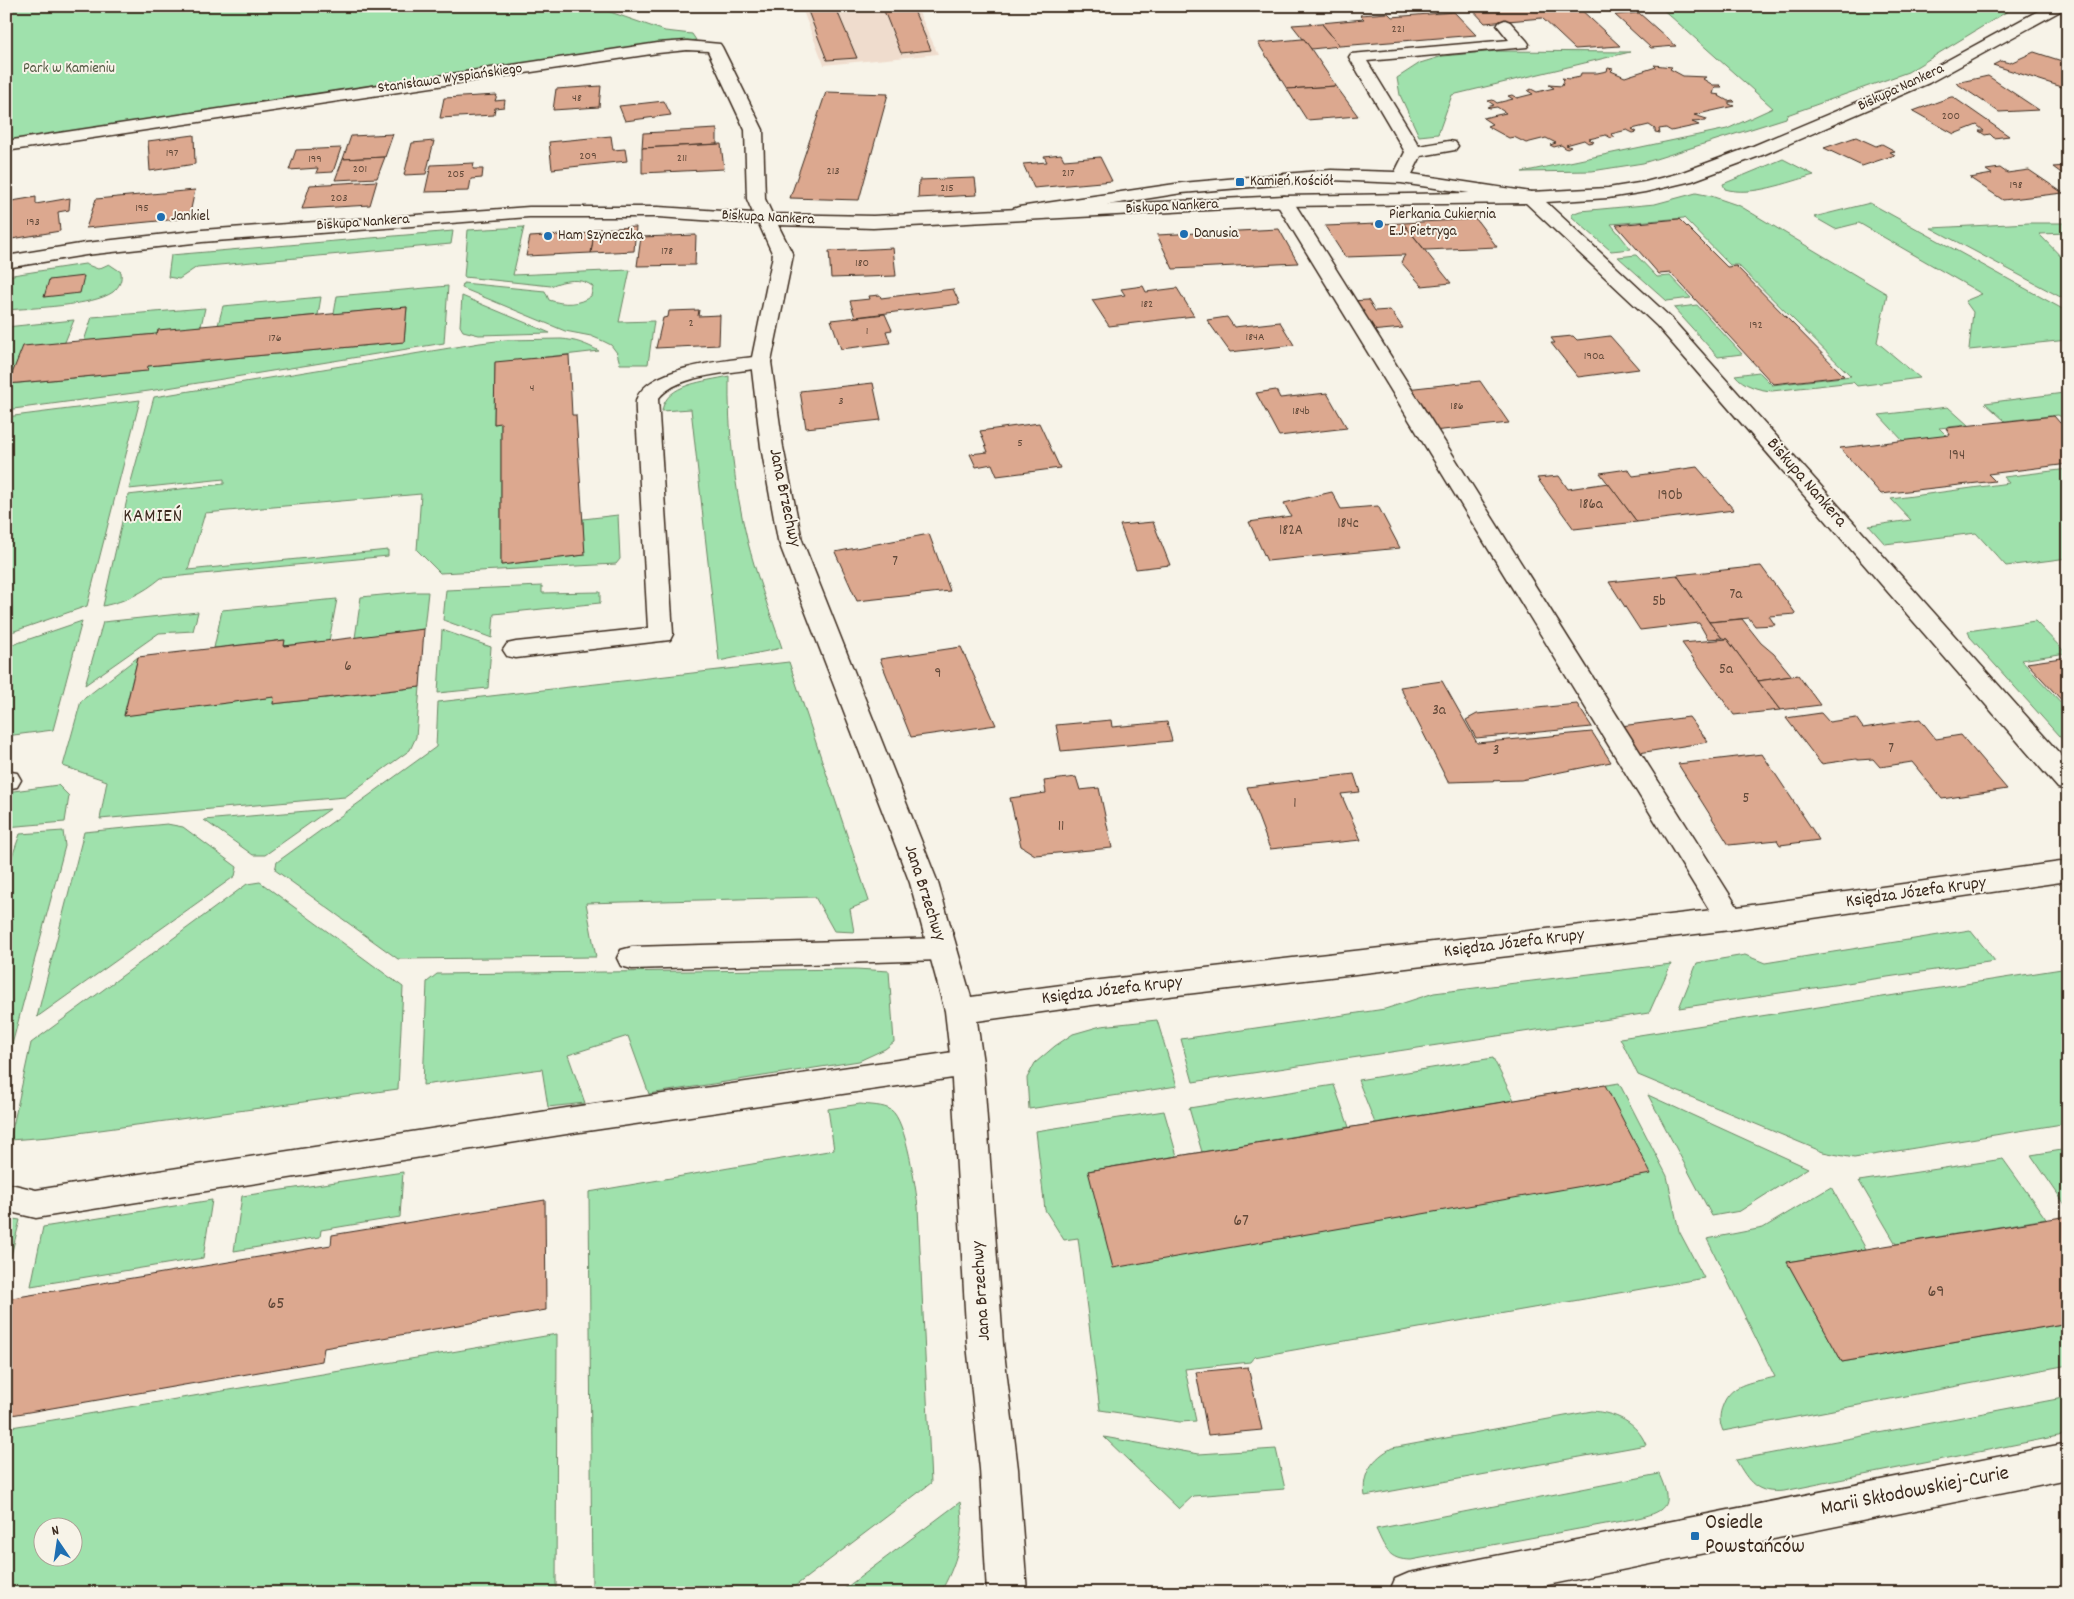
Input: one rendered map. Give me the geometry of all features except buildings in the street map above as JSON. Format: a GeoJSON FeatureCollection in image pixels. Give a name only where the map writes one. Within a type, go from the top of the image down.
{"type":"FeatureCollection","features":[{"type":"Feature","properties":{"kind":"street","name":"Biskupa Nankera"},"geometry":{"type":"LineString","coordinates":[[6,262],[86,249],[202,236],[529,212],[658,212],[765,219],[873,222],[1284,201],[1531,197],[1644,188],[1686,177],[1760,150],[1923,80],[2059,6]]}},
{"type":"Feature","properties":{"kind":"street"},"geometry":{"type":"LineString","coordinates":[[1414,152],[1357,57],[1521,44],[1505,25]]}},
{"type":"Feature","properties":{"kind":"street","name":"Stanisława Wyspiańskiego"},"geometry":{"type":"LineString","coordinates":[[6,146],[602,57],[702,45],[714,48],[754,130],[756,199],[765,219]]}},
{"type":"Feature","properties":{"kind":"street"},"geometry":{"type":"LineString","coordinates":[[1414,152],[1449,146]]}},
{"type":"Feature","properties":{"kind":"street"},"geometry":{"type":"LineString","coordinates":[[1401,178],[1414,152]]}},
{"type":"Feature","properties":{"kind":"street"},"geometry":{"type":"LineString","coordinates":[[1012,214],[1182,188],[1331,175],[1401,178],[1531,197]]}},
{"type":"Feature","properties":{"kind":"street","name":"Biskupa Nankera"},"geometry":{"type":"LineString","coordinates":[[1531,197],[1664,322],[2068,781]]}},
{"type":"Feature","properties":{"kind":"street"},"geometry":{"type":"LineString","coordinates":[[1284,201],[1730,920]]}},
{"type":"Feature","properties":{"kind":"street","name":"Jana Brzechwy"},"geometry":{"type":"LineString","coordinates":[[765,219],[783,255],[762,362],[772,446],[790,540],[924,883],[960,1011],[967,1063],[986,1344],[999,1469],[1007,1593]]}},
{"type":"Feature","properties":{"kind":"street"},"geometry":{"type":"LineString","coordinates":[[516,650],[661,634],[647,413],[648,397],[656,387],[674,379],[704,371],[762,362]]}},
{"type":"Feature","properties":{"kind":"street","name":"Księdza Józefa Krupy"},"geometry":{"type":"LineString","coordinates":[[960,1011],[1092,993],[1730,920],[2068,871]]}},
{"type":"Feature","properties":{"kind":"street"},"geometry":{"type":"LineString","coordinates":[[632,958],[942,948]]}},
{"type":"Feature","properties":{"kind":"street"},"geometry":{"type":"LineString","coordinates":[[6,1197],[36,1204],[583,1118],[967,1063]]}},
{"type":"Feature","properties":{"kind":"street","name":"Marii Skłodowskiej-Curie"},"geometry":{"type":"LineString","coordinates":[[1409,1593],[2068,1461]]}},
{"type":"Feature","properties":{"kind":"shaded area"},"geometry":{"type":"Polygon","coordinates":[[[801,6],[916,6],[938,54],[824,65],[801,6]]]}},
{"type":"Feature","properties":{"kind":"green space","name":"Park w Kamieniu"},"geometry":{"type":"Polygon","coordinates":[[[6,6],[593,6],[665,31],[692,34],[696,40],[6,141],[6,6]]]}},
{"type":"Feature","properties":{"kind":"green space"},"geometry":{"type":"Polygon","coordinates":[[[1659,6],[2016,6],[1908,72],[1787,115],[1786,118],[1643,163],[1592,171],[1522,172],[1727,129],[1773,108],[1659,6]]]}},
{"type":"Feature","properties":{"kind":"green space"},"geometry":{"type":"Polygon","coordinates":[[[1497,51],[1630,52],[1452,95],[1438,134],[1419,136],[1400,95],[1397,78],[1420,63],[1443,56],[1497,51]]]}},
{"type":"Feature","properties":{"kind":"green space"},"geometry":{"type":"Polygon","coordinates":[[[1783,159],[1814,175],[1758,190],[1735,191],[1725,189],[1723,184],[1783,159]]]}},
{"type":"Feature","properties":{"kind":"green space"},"geometry":{"type":"Polygon","coordinates":[[[1696,193],[1740,206],[1887,294],[1877,342],[1920,378],[1857,386],[1853,382],[1772,391],[1747,385],[1735,375],[1759,372],[1772,385],[1851,376],[1738,265],[1730,265],[1684,218],[1611,224],[1631,249],[1611,251],[1572,217],[1572,214],[1580,211],[1655,204],[1696,193]]]}},
{"type":"Feature","properties":{"kind":"green space"},"geometry":{"type":"Polygon","coordinates":[[[1870,203],[2068,312],[2068,340],[1969,350],[1973,312],[1965,301],[1982,294],[1859,223],[1835,229],[1814,217],[1870,203]]]}},
{"type":"Feature","properties":{"kind":"green space"},"geometry":{"type":"Polygon","coordinates":[[[2068,223],[2068,233],[2039,234],[2068,264],[2068,301],[1931,228],[2068,223]]]}},
{"type":"Feature","properties":{"kind":"green space"},"geometry":{"type":"Polygon","coordinates":[[[524,227],[513,275],[630,270],[619,322],[654,321],[648,364],[620,364],[617,353],[611,345],[603,341],[591,336],[565,331],[462,288],[463,283],[545,291],[549,300],[560,303],[576,303],[591,296],[593,287],[578,281],[561,282],[551,286],[464,277],[468,230],[524,227]]]}},
{"type":"Feature","properties":{"kind":"green space"},"geometry":{"type":"Polygon","coordinates":[[[453,231],[451,244],[197,267],[179,279],[168,277],[171,255],[453,231]]]}},
{"type":"Feature","properties":{"kind":"green space"},"geometry":{"type":"Polygon","coordinates":[[[1636,255],[1657,277],[1670,276],[1691,298],[1667,301],[1618,257],[1636,255]]]}},
{"type":"Feature","properties":{"kind":"green space"},"geometry":{"type":"Polygon","coordinates":[[[85,264],[98,269],[109,264],[121,272],[119,285],[113,292],[104,297],[92,300],[62,306],[6,310],[6,276],[85,264]]]}},
{"type":"Feature","properties":{"kind":"green space"},"geometry":{"type":"Polygon","coordinates":[[[448,286],[444,343],[149,391],[6,410],[6,327],[74,320],[65,342],[9,384],[146,371],[148,366],[404,342],[407,307],[334,314],[337,296],[448,286]]]}},
{"type":"Feature","properties":{"kind":"green space"},"geometry":{"type":"Polygon","coordinates":[[[462,296],[550,333],[479,335],[463,331],[460,326],[462,296]]]}},
{"type":"Feature","properties":{"kind":"green space"},"geometry":{"type":"Polygon","coordinates":[[[321,297],[318,315],[218,325],[223,306],[321,297]]]}},
{"type":"Feature","properties":{"kind":"green space"},"geometry":{"type":"Polygon","coordinates":[[[1697,305],[1742,354],[1718,357],[1674,308],[1697,305]]]}},
{"type":"Feature","properties":{"kind":"green space"},"geometry":{"type":"Polygon","coordinates":[[[205,308],[201,326],[157,334],[84,341],[92,317],[205,308]]]}},
{"type":"Feature","properties":{"kind":"green space"},"geometry":{"type":"Polygon","coordinates":[[[561,339],[581,343],[599,351],[495,363],[494,424],[501,423],[501,565],[584,555],[583,519],[618,515],[620,559],[616,564],[440,573],[417,550],[421,494],[205,513],[188,570],[388,550],[388,556],[161,578],[134,596],[103,606],[128,495],[224,484],[224,479],[129,489],[154,397],[480,343],[505,340],[561,339]]]}},
{"type":"Feature","properties":{"kind":"green space"},"geometry":{"type":"Polygon","coordinates":[[[729,376],[731,438],[742,519],[755,566],[782,648],[719,661],[691,409],[662,411],[665,402],[679,389],[698,382],[729,376]]]}},
{"type":"Feature","properties":{"kind":"green space"},"geometry":{"type":"Polygon","coordinates":[[[2064,393],[2068,397],[2068,421],[2058,415],[2005,421],[1985,403],[2064,393]]]}},
{"type":"Feature","properties":{"kind":"green space"},"geometry":{"type":"Polygon","coordinates":[[[140,400],[87,606],[6,634],[6,417],[140,400]]]}},
{"type":"Feature","properties":{"kind":"green space"},"geometry":{"type":"Polygon","coordinates":[[[1948,407],[1968,425],[1939,428],[1947,436],[1903,441],[1879,415],[1948,407]]]}},
{"type":"Feature","properties":{"kind":"green space"},"geometry":{"type":"Polygon","coordinates":[[[2068,469],[2068,558],[2006,566],[1976,533],[1885,544],[1869,526],[1911,520],[1891,499],[2009,483],[2004,477],[2068,469]]]}},
{"type":"Feature","properties":{"kind":"green space"},"geometry":{"type":"Polygon","coordinates":[[[542,586],[542,593],[600,592],[600,603],[494,614],[492,638],[443,620],[446,590],[542,586]]]}},
{"type":"Feature","properties":{"kind":"green space"},"geometry":{"type":"Polygon","coordinates":[[[428,592],[424,629],[355,638],[361,597],[428,592]]]}},
{"type":"Feature","properties":{"kind":"green space"},"geometry":{"type":"Polygon","coordinates":[[[337,599],[329,641],[284,646],[284,640],[214,648],[222,610],[337,599]]]}},
{"type":"Feature","properties":{"kind":"green space"},"geometry":{"type":"Polygon","coordinates":[[[198,612],[193,631],[159,633],[85,685],[103,622],[198,612]]]}},
{"type":"Feature","properties":{"kind":"green space"},"geometry":{"type":"Polygon","coordinates":[[[82,621],[53,730],[6,736],[6,647],[82,621]]]}},
{"type":"Feature","properties":{"kind":"green space"},"geometry":{"type":"Polygon","coordinates":[[[2035,621],[2066,653],[2021,660],[2068,710],[2068,746],[1970,637],[1968,631],[2035,621]]]}},
{"type":"Feature","properties":{"kind":"green space"},"geometry":{"type":"Polygon","coordinates":[[[442,630],[491,647],[488,688],[438,693],[442,630]]]}},
{"type":"Feature","properties":{"kind":"green space"},"geometry":{"type":"Polygon","coordinates":[[[138,657],[124,715],[274,697],[273,704],[420,687],[416,737],[410,750],[345,797],[100,819],[107,781],[63,766],[81,701],[138,657]]]}},
{"type":"Feature","properties":{"kind":"green space"},"geometry":{"type":"Polygon","coordinates":[[[789,662],[869,901],[850,909],[854,932],[834,931],[815,897],[586,903],[596,957],[398,959],[275,870],[277,862],[436,747],[438,702],[789,662]]]}},
{"type":"Feature","properties":{"kind":"green space"},"geometry":{"type":"Polygon","coordinates":[[[58,785],[69,796],[65,822],[6,827],[6,792],[58,785]]]}},
{"type":"Feature","properties":{"kind":"green space"},"geometry":{"type":"Polygon","coordinates":[[[330,809],[265,855],[253,855],[204,820],[330,809]]]}},
{"type":"Feature","properties":{"kind":"green space"},"geometry":{"type":"Polygon","coordinates":[[[167,824],[183,827],[237,867],[235,876],[37,1017],[84,832],[167,824]]]}},
{"type":"Feature","properties":{"kind":"green space"},"geometry":{"type":"Polygon","coordinates":[[[63,831],[65,846],[6,1067],[6,874],[20,834],[63,831]]]}},
{"type":"Feature","properties":{"kind":"green space"},"geometry":{"type":"Polygon","coordinates":[[[260,882],[403,987],[398,1089],[49,1137],[10,1140],[31,1043],[247,884],[260,882]]]}},
{"type":"Feature","properties":{"kind":"green space"},"geometry":{"type":"Polygon","coordinates":[[[1970,930],[1995,961],[1679,1008],[1697,963],[1745,955],[1765,963],[1970,930]]]}},
{"type":"Feature","properties":{"kind":"green space"},"geometry":{"type":"Polygon","coordinates":[[[1671,964],[1649,1013],[1193,1082],[1181,1039],[1385,1009],[1434,993],[1671,964]]]}},
{"type":"Feature","properties":{"kind":"green space"},"geometry":{"type":"Polygon","coordinates":[[[2068,968],[2068,1123],[1854,1158],[1823,1152],[1638,1075],[1620,1038],[2068,968]]]}},
{"type":"Feature","properties":{"kind":"green space"},"geometry":{"type":"Polygon","coordinates":[[[856,969],[889,971],[894,1042],[885,1049],[859,1061],[649,1094],[628,1036],[568,1055],[585,1103],[548,1107],[542,1069],[423,1085],[427,982],[437,974],[856,969]]]}},
{"type":"Feature","properties":{"kind":"green space"},"geometry":{"type":"Polygon","coordinates":[[[1157,1020],[1177,1086],[1029,1109],[1027,1078],[1035,1063],[1055,1046],[1073,1034],[1101,1026],[1157,1020]]]}},
{"type":"Feature","properties":{"kind":"green space"},"geometry":{"type":"Polygon","coordinates":[[[1493,1058],[1514,1100],[1375,1123],[1358,1080],[1493,1058]]]}},
{"type":"Feature","properties":{"kind":"green space"},"geometry":{"type":"Polygon","coordinates":[[[1619,1083],[1667,1176],[1679,1231],[1704,1278],[1254,1357],[1250,1362],[1185,1369],[1196,1421],[1180,1422],[1100,1410],[1078,1238],[1064,1240],[1045,1210],[1036,1131],[1164,1111],[1177,1156],[1088,1171],[1619,1083]]]}},
{"type":"Feature","properties":{"kind":"green space"},"geometry":{"type":"Polygon","coordinates":[[[1334,1085],[1349,1127],[1202,1152],[1189,1108],[1334,1085]]]}},
{"type":"Feature","properties":{"kind":"green space"},"geometry":{"type":"Polygon","coordinates":[[[1648,1095],[1808,1168],[1740,1211],[1712,1216],[1648,1095]]]}},
{"type":"Feature","properties":{"kind":"green space"},"geometry":{"type":"Polygon","coordinates":[[[860,1104],[884,1107],[891,1110],[896,1116],[906,1140],[913,1171],[918,1207],[931,1483],[786,1593],[592,1593],[589,1192],[834,1150],[828,1109],[860,1104]]]}},
{"type":"Feature","properties":{"kind":"green space"},"geometry":{"type":"Polygon","coordinates":[[[2068,1149],[2068,1209],[2031,1155],[2068,1149]]]}},
{"type":"Feature","properties":{"kind":"green space"},"geometry":{"type":"Polygon","coordinates":[[[2003,1159],[2046,1219],[1896,1244],[1859,1181],[2003,1159]]]}},
{"type":"Feature","properties":{"kind":"green space"},"geometry":{"type":"Polygon","coordinates":[[[403,1172],[400,1217],[321,1230],[320,1237],[234,1251],[242,1196],[403,1172]]]}},
{"type":"Feature","properties":{"kind":"green space"},"geometry":{"type":"Polygon","coordinates":[[[1831,1187],[1866,1249],[1787,1262],[1842,1362],[2068,1323],[2068,1365],[1723,1431],[1720,1421],[1721,1412],[1727,1397],[1738,1387],[1745,1384],[1775,1377],[1707,1239],[1763,1228],[1831,1187]]]}},
{"type":"Feature","properties":{"kind":"green space"},"geometry":{"type":"Polygon","coordinates":[[[212,1200],[203,1258],[31,1286],[43,1227],[212,1200]]]}},
{"type":"Feature","properties":{"kind":"green space"},"geometry":{"type":"Polygon","coordinates":[[[6,1218],[20,1220],[6,1275],[6,1218]]]}},
{"type":"Feature","properties":{"kind":"green space"},"geometry":{"type":"Polygon","coordinates":[[[557,1334],[556,1593],[6,1593],[6,1428],[557,1334]]]}},
{"type":"Feature","properties":{"kind":"green space"},"geometry":{"type":"Polygon","coordinates":[[[2068,1397],[2068,1434],[1784,1491],[1767,1491],[1754,1485],[1736,1460],[2068,1397]]]}},
{"type":"Feature","properties":{"kind":"green space"},"geometry":{"type":"Polygon","coordinates":[[[1592,1411],[1609,1414],[1624,1420],[1637,1430],[1646,1445],[1365,1496],[1365,1481],[1370,1468],[1379,1457],[1392,1448],[1592,1411]]]}},
{"type":"Feature","properties":{"kind":"green space"},"geometry":{"type":"Polygon","coordinates":[[[1104,1437],[1199,1454],[1276,1449],[1285,1489],[1193,1496],[1179,1509],[1104,1437]]]}},
{"type":"Feature","properties":{"kind":"green space"},"geometry":{"type":"Polygon","coordinates":[[[1659,1474],[1666,1492],[1665,1504],[1662,1509],[1638,1518],[1411,1560],[1397,1558],[1388,1552],[1376,1529],[1659,1474]]]}},
{"type":"Feature","properties":{"kind":"green space"},"geometry":{"type":"Polygon","coordinates":[[[960,1502],[962,1514],[961,1537],[951,1572],[940,1593],[839,1593],[960,1502]]]}},
{"type":"Feature","properties":{"kind":"place","name":"Kamień Kościół"},"geometry":{"type":"Point","coordinates":[1240,182]}},
{"type":"Feature","properties":{"kind":"place","name":"Jankiel"},"geometry":{"type":"Point","coordinates":[161,217]}},
{"type":"Feature","properties":{"kind":"place","name":"Pierkania Cukiernia E.J. Pietryga"},"geometry":{"type":"Point","coordinates":[1379,224]}},
{"type":"Feature","properties":{"kind":"place","name":"Danusia"},"geometry":{"type":"Point","coordinates":[1184,234]}},
{"type":"Feature","properties":{"kind":"place","name":"Ham Szyneczka"},"geometry":{"type":"Point","coordinates":[548,236]}},
{"type":"Feature","properties":{"kind":"place","name":"Osiedle Powstańców"},"geometry":{"type":"Point","coordinates":[1695,1536]}},
{"type":"Feature","properties":{"kind":"district","name":"KAMIEŃ"},"geometry":{"type":"Point","coordinates":[153,517]}}]}
